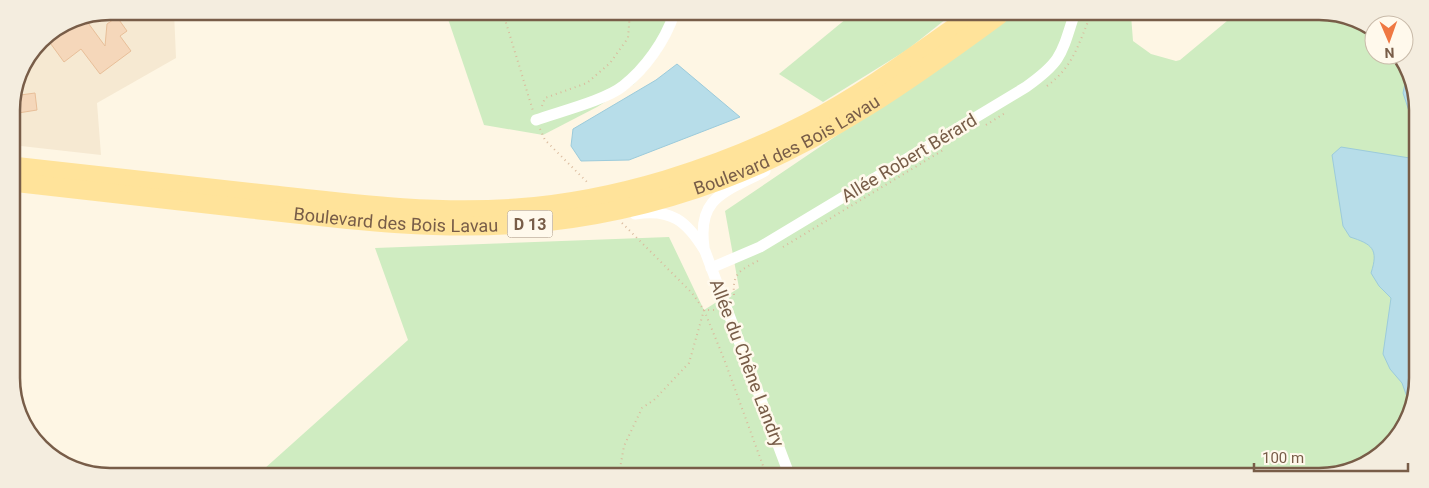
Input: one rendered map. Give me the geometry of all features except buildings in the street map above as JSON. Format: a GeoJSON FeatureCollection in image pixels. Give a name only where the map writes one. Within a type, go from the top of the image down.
{"type":"FeatureCollection","features":[{"type":"Feature","properties":{"kind":"main road","name":"Boulevard des Bois Lavau"},"geometry":{"type":"LineString","coordinates":[[20,167],[406,208],[518,208],[579,199],[639,187],[704,167],[807,123],[866,89],[965,20]]}},
{"type":"Feature","properties":{"kind":"main road","name":"Boulevard des Bois Lavau"},"geometry":{"type":"LineString","coordinates":[[20,183],[374,223],[447,226],[552,221],[618,209],[722,179],[799,144],[852,117],[993,20]]}},
{"type":"Feature","properties":{"kind":"street"},"geometry":{"type":"LineString","coordinates":[[536,120],[589,102],[622,87],[652,55],[671,20]]}},
{"type":"Feature","properties":{"kind":"street","name":"Allée Robert Bérard"},"geometry":{"type":"LineString","coordinates":[[711,268],[760,247],[1026,87],[1051,69],[1063,50],[1072,20]]}},
{"type":"Feature","properties":{"kind":"street","name":"Allée du Chêne Landry"},"geometry":{"type":"LineString","coordinates":[[787,468],[705,251],[702,222],[713,200],[830,135],[852,117]]}},
{"type":"Feature","properties":{"kind":"street","name":"Allée du Chêne Landry"},"geometry":{"type":"LineString","coordinates":[[552,221],[580,224],[646,212],[670,215],[682,221],[705,251]]}},
{"type":"Feature","properties":{"kind":"path"},"geometry":{"type":"LineString","coordinates":[[505,20],[536,120],[545,140],[592,187]]}},
{"type":"Feature","properties":{"kind":"path"},"geometry":{"type":"LineString","coordinates":[[536,120],[546,98],[587,83],[615,58],[628,38],[629,20]]}},
{"type":"Feature","properties":{"kind":"path"},"geometry":{"type":"LineString","coordinates":[[620,221],[692,293],[704,310],[764,468]]}},
{"type":"Feature","properties":{"kind":"path"},"geometry":{"type":"LineString","coordinates":[[704,310],[712,311],[726,306]]}},
{"type":"Feature","properties":{"kind":"path"},"geometry":{"type":"LineString","coordinates":[[620,468],[624,446],[642,408],[673,382],[690,363],[704,310]]}},
{"type":"Feature","properties":{"kind":"shaded area"},"geometry":{"type":"Polygon","coordinates":[[[104,20],[174,20],[176,58],[97,103],[101,155],[20,146],[20,104],[23,86],[32,65],[46,46],[70,29],[81,25],[104,20]]]}},
{"type":"Feature","properties":{"kind":"green space"},"geometry":{"type":"Polygon","coordinates":[[[448,20],[673,20],[660,53],[634,84],[597,107],[543,135],[484,125],[448,20]]]}},
{"type":"Feature","properties":{"kind":"green space"},"geometry":{"type":"Polygon","coordinates":[[[845,20],[945,20],[907,50],[823,102],[779,74],[845,20]]]}},
{"type":"Feature","properties":{"kind":"green space"},"geometry":{"type":"Polygon","coordinates":[[[1008,20],[1131,20],[1133,41],[1151,54],[1176,61],[1180,60],[1228,20],[1331,21],[1343,23],[1364,32],[1364,65],[1397,65],[1404,81],[1409,110],[1408,390],[1402,413],[1387,437],[1364,456],[1343,465],[1325,468],[265,468],[408,340],[375,248],[669,237],[704,310],[739,288],[725,211],[1008,20]]]}},
{"type":"Feature","properties":{"kind":"water"},"geometry":{"type":"Polygon","coordinates":[[[677,64],[740,117],[629,160],[581,161],[571,146],[573,129],[656,80],[677,64]]]}},
{"type":"Feature","properties":{"kind":"water"},"geometry":{"type":"Polygon","coordinates":[[[1405,84],[1409,111],[1403,93],[1405,84]]]}},
{"type":"Feature","properties":{"kind":"water"},"geometry":{"type":"Polygon","coordinates":[[[1341,147],[1409,158],[1409,378],[1407,397],[1402,383],[1390,369],[1383,354],[1391,298],[1379,286],[1371,273],[1374,258],[1372,249],[1364,242],[1350,237],[1343,226],[1332,155],[1341,147]]]}}]}
